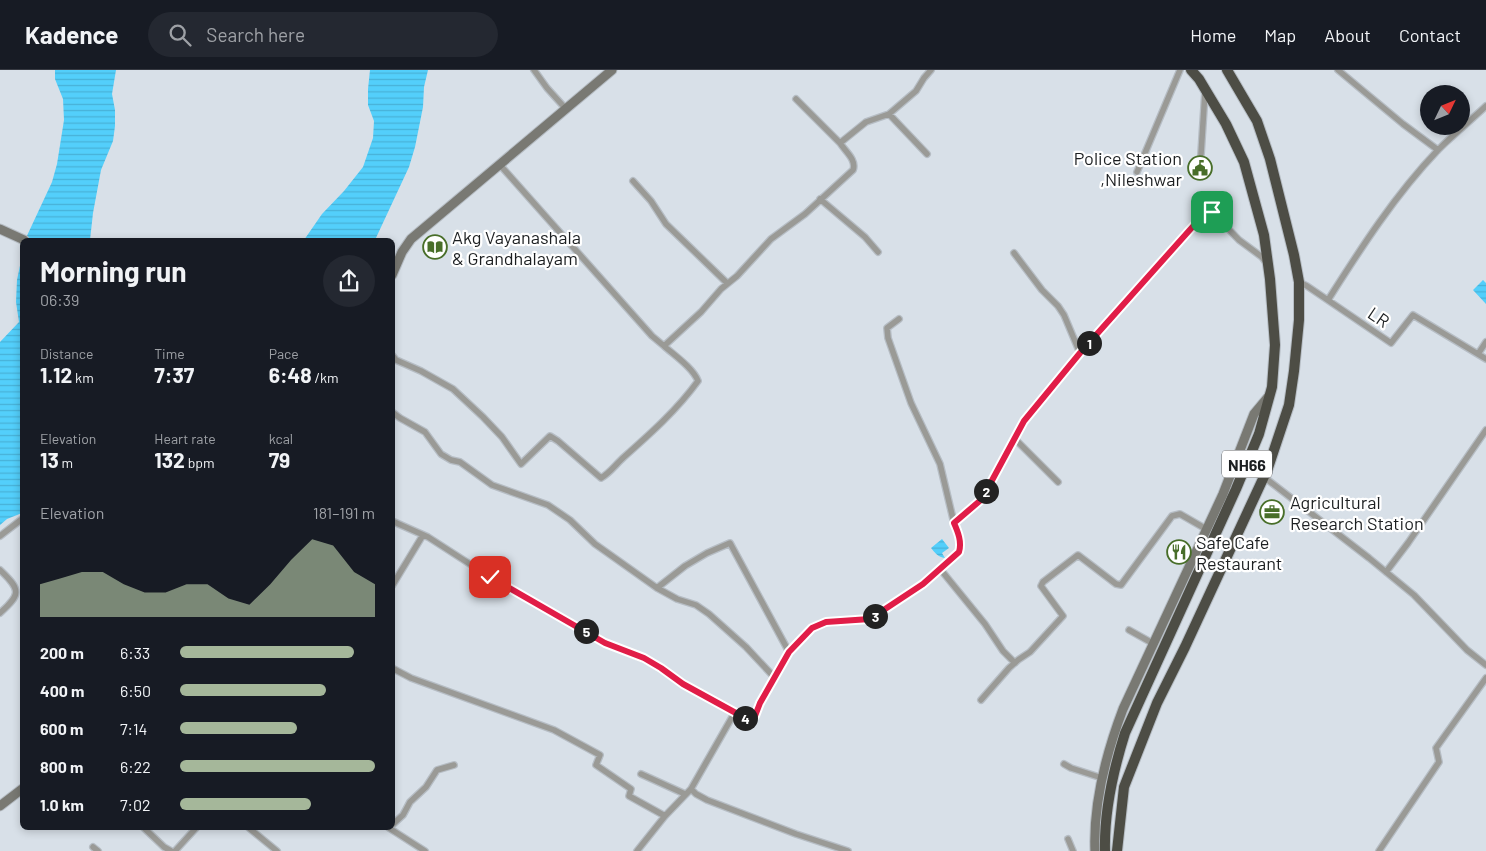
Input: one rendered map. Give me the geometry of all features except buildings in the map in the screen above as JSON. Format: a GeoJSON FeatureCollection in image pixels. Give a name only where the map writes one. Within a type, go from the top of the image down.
{"type":"FeatureCollection","features":[{"type":"Feature","properties":{"kind":"highway","name":"NH66"},"geometry":{"type":"LineString","coordinates":[[1105,851],[1109,795],[1116,761],[1125,733],[1236,489],[1259,434],[1272,387],[1275,345],[1264,235],[1244,162],[1226,124],[1191,70]]}},
{"type":"Feature","properties":{"kind":"highway","name":"NH66"},"geometry":{"type":"LineString","coordinates":[[1117,851],[1124,787],[1156,703],[1189,639],[1264,477],[1289,405],[1299,320],[1299,282],[1270,159],[1257,121],[1227,70]]}},
{"type":"Feature","properties":{"kind":"street"},"geometry":{"type":"LineString","coordinates":[[534,70],[546,88],[566,109]]}},
{"type":"Feature","properties":{"kind":"street"},"geometry":{"type":"LineString","coordinates":[[395,268],[402,252],[412,239],[612,70]]}},
{"type":"Feature","properties":{"kind":"street"},"geometry":{"type":"LineString","coordinates":[[840,143],[866,122],[889,114],[916,91],[931,70]]}},
{"type":"Feature","properties":{"kind":"street"},"geometry":{"type":"LineString","coordinates":[[1137,172],[1180,70]]}},
{"type":"Feature","properties":{"kind":"street"},"geometry":{"type":"LineString","coordinates":[[1338,70],[1403,124],[1438,150]]}},
{"type":"Feature","properties":{"kind":"street"},"geometry":{"type":"LineString","coordinates":[[1201,154],[1205,89]]}},
{"type":"Feature","properties":{"kind":"street"},"geometry":{"type":"LineString","coordinates":[[664,346],[701,312],[727,283],[737,276],[771,239],[805,214],[840,183],[855,166],[840,143],[796,100]]}},
{"type":"Feature","properties":{"kind":"street"},"geometry":{"type":"LineString","coordinates":[[1328,300],[1390,206],[1438,150],[1486,106]]}},
{"type":"Feature","properties":{"kind":"street"},"geometry":{"type":"LineString","coordinates":[[889,114],[928,154]]}},
{"type":"Feature","properties":{"kind":"street"},"geometry":{"type":"LineString","coordinates":[[395,359],[453,388],[502,437],[521,464],[550,436],[601,478],[643,440],[698,381],[682,362],[652,336],[500,165]]}},
{"type":"Feature","properties":{"kind":"street"},"geometry":{"type":"LineString","coordinates":[[633,181],[651,200],[666,224],[727,283]]}},
{"type":"Feature","properties":{"kind":"street"},"geometry":{"type":"LineString","coordinates":[[820,199],[865,238],[878,252]]}},
{"type":"Feature","properties":{"kind":"street"},"geometry":{"type":"LineString","coordinates":[[954,523],[982,499],[1024,421],[1080,353],[1167,254],[1208,211],[1212,212],[1239,240],[1262,257],[1268,265]]}},
{"type":"Feature","properties":{"kind":"street"},"geometry":{"type":"LineString","coordinates":[[3,230],[20,238]]}},
{"type":"Feature","properties":{"kind":"street"},"geometry":{"type":"LineString","coordinates":[[1014,253],[1064,315],[1080,353]]}},
{"type":"Feature","properties":{"kind":"street","name":"LR"},"geometry":{"type":"LineString","coordinates":[[1299,282],[1391,343],[1413,315],[1486,359]]}},
{"type":"Feature","properties":{"kind":"street"},"geometry":{"type":"LineString","coordinates":[[395,521],[423,535],[490,577],[605,643],[644,658],[683,684],[745,718],[755,716],[760,703],[789,652],[812,628],[826,622],[870,619],[923,584],[959,552],[959,535],[954,523],[940,464],[911,403],[888,338],[887,328],[899,319]]}},
{"type":"Feature","properties":{"kind":"street"},"geometry":{"type":"LineString","coordinates":[[1478,354],[1486,342]]}},
{"type":"Feature","properties":{"kind":"street"},"geometry":{"type":"LineString","coordinates":[[1095,851],[1094,838],[1102,778],[1112,737],[1123,709],[1223,494],[1254,414],[1271,394]]}},
{"type":"Feature","properties":{"kind":"street"},"geometry":{"type":"LineString","coordinates":[[395,414],[425,432],[441,454],[450,460],[460,462],[492,485],[548,505],[570,520],[595,544],[658,588],[677,600],[696,605],[709,614],[746,647],[775,678]]}},
{"type":"Feature","properties":{"kind":"street"},"geometry":{"type":"LineString","coordinates":[[1386,572],[1486,430]]}},
{"type":"Feature","properties":{"kind":"street"},"geometry":{"type":"LineString","coordinates":[[1014,439],[1058,482]]}},
{"type":"Feature","properties":{"kind":"street"},"geometry":{"type":"LineString","coordinates":[[1264,477],[1414,595],[1467,650],[1486,665]]}},
{"type":"Feature","properties":{"kind":"street"},"geometry":{"type":"LineString","coordinates":[[981,700],[1015,663],[1030,652],[1062,616],[1041,586],[1043,582],[1078,555],[1116,584],[1121,585],[1172,516],[1180,514],[1206,529]]}},
{"type":"Feature","properties":{"kind":"street"},"geometry":{"type":"LineString","coordinates":[[0,536],[20,521]]}},
{"type":"Feature","properties":{"kind":"street"},"geometry":{"type":"LineString","coordinates":[[395,581],[423,535]]}},
{"type":"Feature","properties":{"kind":"street"},"geometry":{"type":"LineString","coordinates":[[658,588],[684,566],[730,543],[789,652]]}},
{"type":"Feature","properties":{"kind":"street"},"geometry":{"type":"LineString","coordinates":[[0,570],[15,588],[16,594],[14,600],[0,613]]}},
{"type":"Feature","properties":{"kind":"street"},"geometry":{"type":"LineString","coordinates":[[941,570],[1003,651],[1015,663]]}},
{"type":"Feature","properties":{"kind":"street"},"geometry":{"type":"LineString","coordinates":[[1129,630],[1154,644]]}},
{"type":"Feature","properties":{"kind":"street"},"geometry":{"type":"LineString","coordinates":[[395,670],[411,678],[554,730],[600,755],[596,765],[631,789],[629,796],[665,816]]}},
{"type":"Feature","properties":{"kind":"street"},"geometry":{"type":"LineString","coordinates":[[1379,851],[1438,762],[1436,748],[1486,678]]}},
{"type":"Feature","properties":{"kind":"street"},"geometry":{"type":"LineString","coordinates":[[637,851],[690,789],[735,712]]}},
{"type":"Feature","properties":{"kind":"street"},"geometry":{"type":"LineString","coordinates":[[1064,764],[1102,778]]}},
{"type":"Feature","properties":{"kind":"street"},"geometry":{"type":"LineString","coordinates":[[395,822],[403,815],[410,802],[426,787],[437,770],[454,765]]}},
{"type":"Feature","properties":{"kind":"street"},"geometry":{"type":"LineString","coordinates":[[641,774],[685,794]]}},
{"type":"Feature","properties":{"kind":"street"},"geometry":{"type":"LineString","coordinates":[[690,789],[707,800],[796,834],[848,851]]}},
{"type":"Feature","properties":{"kind":"street"},"geometry":{"type":"LineString","coordinates":[[0,806],[20,792]]}},
{"type":"Feature","properties":{"kind":"street"},"geometry":{"type":"LineString","coordinates":[[146,830],[171,851]]}},
{"type":"Feature","properties":{"kind":"street"},"geometry":{"type":"LineString","coordinates":[[175,851],[194,830]]}},
{"type":"Feature","properties":{"kind":"street"},"geometry":{"type":"LineString","coordinates":[[251,830],[276,851]]}},
{"type":"Feature","properties":{"kind":"street"},"geometry":{"type":"LineString","coordinates":[[392,830],[425,851]]}},
{"type":"Feature","properties":{"kind":"street"},"geometry":{"type":"LineString","coordinates":[[1068,839],[1072,851]]}},
{"type":"Feature","properties":{"kind":"water"},"geometry":{"type":"Polygon","coordinates":[[[55,70],[116,70],[112,94],[115,110],[113,141],[101,170],[90,238],[26,238],[52,182],[57,164],[64,120],[63,99],[55,79],[55,70]]]}},
{"type":"Feature","properties":{"kind":"water"},"geometry":{"type":"Polygon","coordinates":[[[370,70],[428,70],[424,87],[423,107],[409,167],[376,238],[305,238],[322,214],[363,167],[373,138],[374,121],[368,105],[370,70]]]}},
{"type":"Feature","properties":{"kind":"water"},"geometry":{"type":"Polygon","coordinates":[[[20,266],[20,514],[7,519],[0,525],[0,342],[19,322],[16,302],[20,266]]]}},
{"type":"Feature","properties":{"kind":"water"},"geometry":{"type":"Polygon","coordinates":[[[1483,280],[1486,283],[1486,304],[1473,290],[1483,280]]]}},
{"type":"Feature","properties":{"kind":"water"},"geometry":{"type":"Polygon","coordinates":[[[942,539],[949,548],[942,553],[945,558],[939,556],[931,548],[942,539]]]}},
{"type":"Feature","properties":{"kind":"place","name":"Police Station ,Nileshwar"},"geometry":{"type":"Point","coordinates":[1200,168]}},
{"type":"Feature","properties":{"kind":"place","name":"Akg Vayanashala & Grandhalayam"},"geometry":{"type":"Point","coordinates":[435,247]}},
{"type":"Feature","properties":{"kind":"place","name":"Agricultural Research Station"},"geometry":{"type":"Point","coordinates":[1272,512]}},
{"type":"Feature","properties":{"kind":"place","name":"Safe Cafe Restaurant"},"geometry":{"type":"Point","coordinates":[1179,552]}},
{"type":"Feature","properties":{"kind":"route"},"geometry":{"type":"LineString","coordinates":[[490,577],[605,643],[644,658],[683,684],[745,718],[755,716],[760,703],[789,652],[812,628],[826,622],[870,619],[923,584],[959,552],[959,535],[954,523],[982,499],[1024,421],[1080,353],[1167,254],[1204,214],[1208,211],[1212,212]]}}]}
